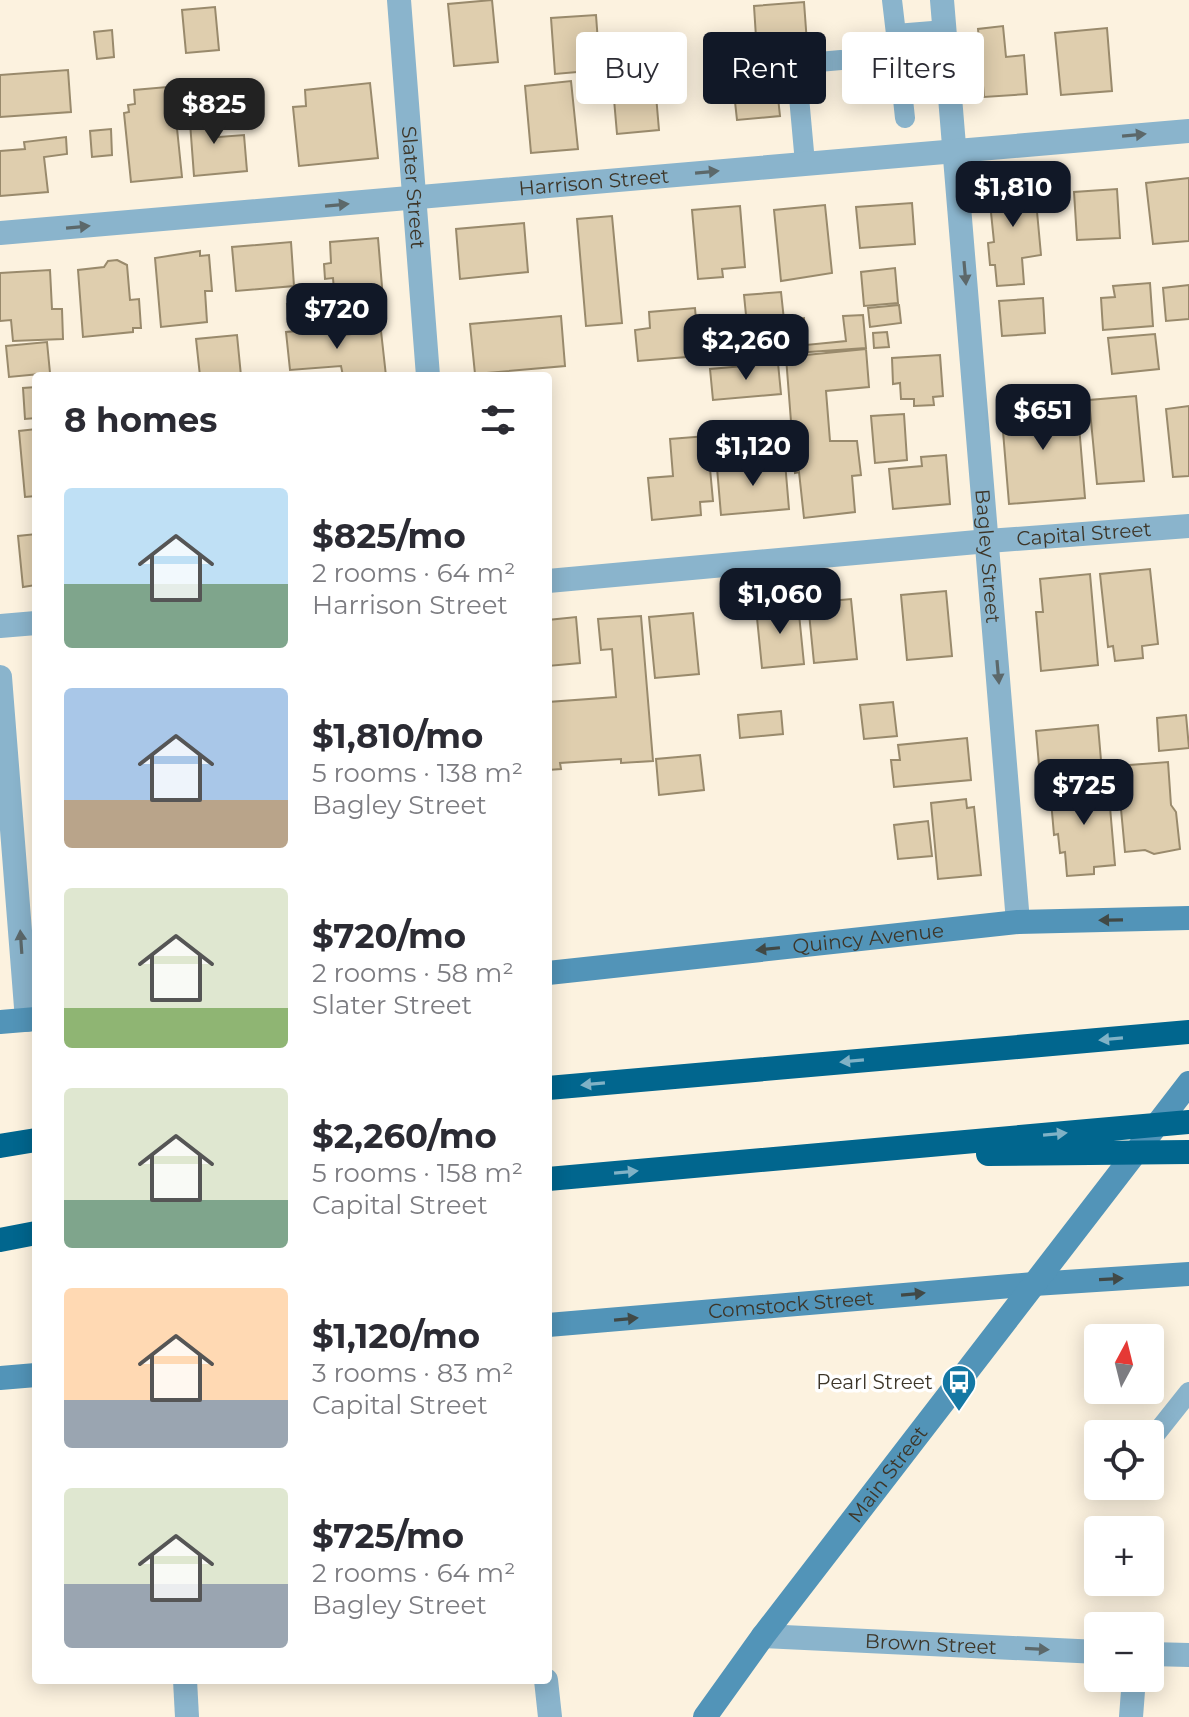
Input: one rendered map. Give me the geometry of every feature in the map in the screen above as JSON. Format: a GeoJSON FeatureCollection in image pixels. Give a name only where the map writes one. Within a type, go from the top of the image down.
{"type":"FeatureCollection","features":[{"type":"Feature","properties":{"kind":"highway"},"geometry":{"type":"LineString","coordinates":[[552,1088],[1189,1032]]}},
{"type":"Feature","properties":{"kind":"highway"},"geometry":{"type":"LineString","coordinates":[[552,1179],[1189,1122]]}},
{"type":"Feature","properties":{"kind":"highway"},"geometry":{"type":"LineString","coordinates":[[0,1146],[32,1141]]}},
{"type":"Feature","properties":{"kind":"highway"},"geometry":{"type":"LineString","coordinates":[[810,1156],[1189,1152]]}},
{"type":"Feature","properties":{"kind":"highway"},"geometry":{"type":"LineString","coordinates":[[0,1240],[32,1234]]}},
{"type":"Feature","properties":{"kind":"main road","name":"Quincy Avenue"},"geometry":{"type":"LineString","coordinates":[[552,973],[1018,922],[1189,918]]}},
{"type":"Feature","properties":{"kind":"main road"},"geometry":{"type":"LineString","coordinates":[[0,1022],[31,1019]]}},
{"type":"Feature","properties":{"kind":"main road","name":"Main Street"},"geometry":{"type":"LineString","coordinates":[[705,1717],[763,1636],[1189,1083]]}},
{"type":"Feature","properties":{"kind":"main road"},"geometry":{"type":"LineString","coordinates":[[1034,1284],[1186,1276]]}},
{"type":"Feature","properties":{"kind":"main road","name":"Comstock Street"},"geometry":{"type":"LineString","coordinates":[[552,1325],[1034,1284]]}},
{"type":"Feature","properties":{"kind":"main road"},"geometry":{"type":"LineString","coordinates":[[0,1378],[32,1375]]}},
{"type":"Feature","properties":{"kind":"street","name":"Slater Street"},"geometry":{"type":"LineString","coordinates":[[399,0],[428,372]]}},
{"type":"Feature","properties":{"kind":"street","name":"Bagley Street"},"geometry":{"type":"LineString","coordinates":[[942,0],[1018,922]]}},
{"type":"Feature","properties":{"kind":"street","name":"Harrison Street"},"geometry":{"type":"LineString","coordinates":[[0,233],[1189,131]]}},
{"type":"Feature","properties":{"kind":"street","name":"Capital Street"},"geometry":{"type":"LineString","coordinates":[[552,581],[1189,526]]}},
{"type":"Feature","properties":{"kind":"street"},"geometry":{"type":"LineString","coordinates":[[0,626],[32,623]]}},
{"type":"Feature","properties":{"kind":"street"},"geometry":{"type":"LineString","coordinates":[[0,677],[31,1019]]}},
{"type":"Feature","properties":{"kind":"street","name":"Brown Street"},"geometry":{"type":"LineString","coordinates":[[763,1636],[1084,1651]]}},
{"type":"Feature","properties":{"kind":"street"},"geometry":{"type":"LineString","coordinates":[[1164,1654],[1189,1655]]}},
{"type":"Feature","properties":{"kind":"street"},"geometry":{"type":"LineString","coordinates":[[185,1684],[187,1717]]}},
{"type":"Feature","properties":{"kind":"street"},"geometry":{"type":"LineString","coordinates":[[546,1684],[550,1717]]}},
{"type":"Feature","properties":{"kind":"street"},"geometry":{"type":"LineString","coordinates":[[1131,1717],[1133,1692]]}},
{"type":"Feature","properties":{"kind":"lane"},"geometry":{"type":"LineString","coordinates":[[892,0],[896,32]]}},
{"type":"Feature","properties":{"kind":"lane"},"geometry":{"type":"LineString","coordinates":[[920,32],[945,30]]}},
{"type":"Feature","properties":{"kind":"lane"},"geometry":{"type":"LineString","coordinates":[[805,163],[796,64],[841,60]]}},
{"type":"Feature","properties":{"kind":"lane"},"geometry":{"type":"LineString","coordinates":[[904,104],[905,118]]}},
{"type":"Feature","properties":{"kind":"lane"},"geometry":{"type":"LineString","coordinates":[[1164,1423],[1189,1392]]}},
{"type":"Feature","properties":{"kind":"building"},"geometry":{"type":"Polygon","coordinates":[[[492,0],[498,62],[454,66],[448,4],[492,0]]]}},
{"type":"Feature","properties":{"kind":"building"},"geometry":{"type":"Polygon","coordinates":[[[804,2],[806,32],[756,32],[754,6],[804,2]]]}},
{"type":"Feature","properties":{"kind":"building"},"geometry":{"type":"Polygon","coordinates":[[[215,7],[219,50],[186,53],[182,10],[215,7]]]}},
{"type":"Feature","properties":{"kind":"building"},"geometry":{"type":"Polygon","coordinates":[[[596,15],[597,32],[576,32],[576,72],[555,74],[551,18],[596,15]]]}},
{"type":"Feature","properties":{"kind":"building"},"geometry":{"type":"Polygon","coordinates":[[[1003,26],[1006,57],[1024,55],[1027,94],[984,97],[984,32],[978,32],[978,29],[1003,26]]]}},
{"type":"Feature","properties":{"kind":"building"},"geometry":{"type":"Polygon","coordinates":[[[1107,28],[1112,91],[1061,95],[1055,33],[1107,28]]]}},
{"type":"Feature","properties":{"kind":"building"},"geometry":{"type":"Polygon","coordinates":[[[112,30],[114,57],[97,59],[94,32],[112,30]]]}},
{"type":"Feature","properties":{"kind":"building"},"geometry":{"type":"Polygon","coordinates":[[[68,70],[71,112],[0,117],[0,75],[68,70]]]}},
{"type":"Feature","properties":{"kind":"building"},"geometry":{"type":"Polygon","coordinates":[[[571,81],[578,149],[531,153],[525,86],[571,81]]]}},
{"type":"Feature","properties":{"kind":"building"},"geometry":{"type":"Polygon","coordinates":[[[370,83],[378,158],[299,166],[293,107],[306,106],[305,90],[370,83]]]}},
{"type":"Feature","properties":{"kind":"building"},"geometry":{"type":"Polygon","coordinates":[[[167,87],[169,109],[175,109],[182,177],[131,182],[124,113],[129,112],[128,105],[135,104],[134,90],[167,87]]]}},
{"type":"Feature","properties":{"kind":"building"},"geometry":{"type":"Polygon","coordinates":[[[614,104],[657,104],[659,130],[617,134],[614,104]]]}},
{"type":"Feature","properties":{"kind":"building"},"geometry":{"type":"Polygon","coordinates":[[[735,104],[779,104],[780,116],[737,120],[735,104]]]}},
{"type":"Feature","properties":{"kind":"building"},"geometry":{"type":"Polygon","coordinates":[[[217,107],[219,137],[244,135],[247,171],[194,176],[189,109],[217,107]]]}},
{"type":"Feature","properties":{"kind":"building"},"geometry":{"type":"Polygon","coordinates":[[[111,129],[112,155],[92,157],[90,131],[111,129]]]}},
{"type":"Feature","properties":{"kind":"building"},"geometry":{"type":"Polygon","coordinates":[[[66,137],[67,154],[44,157],[48,192],[0,196],[0,151],[25,149],[24,142],[66,137]]]}},
{"type":"Feature","properties":{"kind":"building"},"geometry":{"type":"Polygon","coordinates":[[[1189,178],[1189,241],[1153,244],[1146,183],[1189,178]]]}},
{"type":"Feature","properties":{"kind":"building"},"geometry":{"type":"Polygon","coordinates":[[[1034,179],[1041,255],[1022,258],[1024,284],[997,286],[995,265],[990,265],[988,243],[994,242],[988,183],[1034,179]]]}},
{"type":"Feature","properties":{"kind":"building"},"geometry":{"type":"Polygon","coordinates":[[[1117,189],[1120,238],[1077,240],[1074,192],[1117,189]]]}},
{"type":"Feature","properties":{"kind":"building"},"geometry":{"type":"Polygon","coordinates":[[[912,203],[915,244],[860,248],[856,207],[912,203]]]}},
{"type":"Feature","properties":{"kind":"building"},"geometry":{"type":"Polygon","coordinates":[[[825,205],[832,273],[781,281],[774,210],[825,205]]]}},
{"type":"Feature","properties":{"kind":"building"},"geometry":{"type":"Polygon","coordinates":[[[740,206],[745,267],[722,269],[723,277],[698,279],[692,210],[740,206]]]}},
{"type":"Feature","properties":{"kind":"building"},"geometry":{"type":"Polygon","coordinates":[[[612,216],[622,323],[586,326],[577,219],[612,216]]]}},
{"type":"Feature","properties":{"kind":"building"},"geometry":{"type":"Polygon","coordinates":[[[524,223],[528,272],[460,279],[456,229],[524,223]]]}},
{"type":"Feature","properties":{"kind":"building"},"geometry":{"type":"Polygon","coordinates":[[[378,238],[384,311],[336,314],[333,278],[325,279],[324,264],[331,263],[330,242],[378,238]]]}},
{"type":"Feature","properties":{"kind":"building"},"geometry":{"type":"Polygon","coordinates":[[[291,242],[294,286],[236,291],[232,247],[291,242]]]}},
{"type":"Feature","properties":{"kind":"building"},"geometry":{"type":"Polygon","coordinates":[[[200,251],[200,256],[209,255],[212,291],[205,291],[207,322],[161,327],[155,258],[200,251]]]}},
{"type":"Feature","properties":{"kind":"building"},"geometry":{"type":"Polygon","coordinates":[[[117,260],[127,265],[130,300],[139,299],[141,328],[133,328],[133,332],[83,337],[78,270],[104,267],[108,261],[117,260]]]}},
{"type":"Feature","properties":{"kind":"building"},"geometry":{"type":"Polygon","coordinates":[[[895,268],[898,303],[864,306],[861,272],[895,268]]]}},
{"type":"Feature","properties":{"kind":"building"},"geometry":{"type":"Polygon","coordinates":[[[50,270],[52,309],[62,309],[63,339],[13,341],[11,320],[0,321],[0,273],[50,270]]]}},
{"type":"Feature","properties":{"kind":"building"},"geometry":{"type":"Polygon","coordinates":[[[1150,283],[1153,326],[1103,330],[1101,298],[1115,297],[1113,286],[1150,283]]]}},
{"type":"Feature","properties":{"kind":"building"},"geometry":{"type":"Polygon","coordinates":[[[315,284],[317,315],[288,316],[287,304],[297,304],[296,285],[315,284]]]}},
{"type":"Feature","properties":{"kind":"building"},"geometry":{"type":"Polygon","coordinates":[[[1189,285],[1189,319],[1166,321],[1163,288],[1189,285]]]}},
{"type":"Feature","properties":{"kind":"building"},"geometry":{"type":"Polygon","coordinates":[[[781,292],[784,320],[804,318],[806,345],[846,341],[843,316],[863,315],[866,348],[750,356],[749,350],[730,351],[728,330],[737,329],[736,317],[746,315],[744,295],[781,292]]]}},
{"type":"Feature","properties":{"kind":"building"},"geometry":{"type":"Polygon","coordinates":[[[1043,298],[1045,333],[1002,336],[999,301],[1043,298]]]}},
{"type":"Feature","properties":{"kind":"building"},"geometry":{"type":"Polygon","coordinates":[[[899,305],[901,323],[870,327],[868,308],[899,305]]]}},
{"type":"Feature","properties":{"kind":"building"},"geometry":{"type":"Polygon","coordinates":[[[695,308],[699,356],[638,361],[635,330],[650,328],[649,312],[695,308]]]}},
{"type":"Feature","properties":{"kind":"building"},"geometry":{"type":"Polygon","coordinates":[[[561,316],[565,366],[475,372],[470,324],[561,316]]]}},
{"type":"Feature","properties":{"kind":"building"},"geometry":{"type":"Polygon","coordinates":[[[343,327],[343,335],[381,331],[386,372],[342,372],[341,366],[290,370],[286,332],[343,327]]]}},
{"type":"Feature","properties":{"kind":"building"},"geometry":{"type":"Polygon","coordinates":[[[887,332],[889,347],[874,348],[873,333],[887,332]]]}},
{"type":"Feature","properties":{"kind":"building"},"geometry":{"type":"Polygon","coordinates":[[[1155,334],[1159,369],[1112,374],[1108,338],[1155,334]]]}},
{"type":"Feature","properties":{"kind":"building"},"geometry":{"type":"Polygon","coordinates":[[[237,335],[241,372],[200,372],[196,339],[237,335]]]}},
{"type":"Feature","properties":{"kind":"building"},"geometry":{"type":"Polygon","coordinates":[[[47,342],[50,372],[9,377],[6,346],[47,342]]]}},
{"type":"Feature","properties":{"kind":"building"},"geometry":{"type":"Polygon","coordinates":[[[866,349],[869,387],[826,391],[830,441],[857,441],[861,475],[852,476],[855,512],[804,518],[799,472],[795,473],[786,357],[866,349]]]}},
{"type":"Feature","properties":{"kind":"building"},"geometry":{"type":"Polygon","coordinates":[[[940,355],[943,396],[933,397],[934,405],[914,406],[914,399],[901,399],[900,383],[893,384],[892,358],[940,355]]]}},
{"type":"Feature","properties":{"kind":"building"},"geometry":{"type":"Polygon","coordinates":[[[778,363],[781,394],[713,400],[710,369],[778,363]]]}},
{"type":"Feature","properties":{"kind":"building"},"geometry":{"type":"Polygon","coordinates":[[[32,387],[32,418],[25,419],[23,388],[32,387]]]}},
{"type":"Feature","properties":{"kind":"building"},"geometry":{"type":"Polygon","coordinates":[[[1136,396],[1144,481],[1097,484],[1089,400],[1136,396]]]}},
{"type":"Feature","properties":{"kind":"building"},"geometry":{"type":"Polygon","coordinates":[[[1077,401],[1085,498],[1009,504],[1001,407],[1077,401]]]}},
{"type":"Feature","properties":{"kind":"building"},"geometry":{"type":"Polygon","coordinates":[[[1189,406],[1189,476],[1173,477],[1166,409],[1189,406]]]}},
{"type":"Feature","properties":{"kind":"building"},"geometry":{"type":"Polygon","coordinates":[[[904,414],[907,460],[875,463],[871,416],[904,414]]]}},
{"type":"Feature","properties":{"kind":"building"},"geometry":{"type":"Polygon","coordinates":[[[32,429],[32,496],[25,497],[19,431],[32,429]]]}},
{"type":"Feature","properties":{"kind":"building"},"geometry":{"type":"Polygon","coordinates":[[[707,436],[713,501],[700,502],[701,515],[652,520],[648,478],[673,476],[670,439],[707,436]]]}},
{"type":"Feature","properties":{"kind":"building"},"geometry":{"type":"Polygon","coordinates":[[[946,455],[950,504],[893,509],[889,469],[922,466],[921,457],[946,455]]]}},
{"type":"Feature","properties":{"kind":"building"},"geometry":{"type":"Polygon","coordinates":[[[785,462],[789,509],[721,515],[717,468],[785,462]]]}},
{"type":"Feature","properties":{"kind":"building"},"geometry":{"type":"Polygon","coordinates":[[[32,534],[32,586],[23,587],[18,536],[32,534]]]}},
{"type":"Feature","properties":{"kind":"building"},"geometry":{"type":"Polygon","coordinates":[[[1150,569],[1158,644],[1142,646],[1143,658],[1115,661],[1113,646],[1108,647],[1100,574],[1150,569]]]}},
{"type":"Feature","properties":{"kind":"building"},"geometry":{"type":"Polygon","coordinates":[[[1090,574],[1098,665],[1041,671],[1036,612],[1043,612],[1040,579],[1090,574]]]}},
{"type":"Feature","properties":{"kind":"building"},"geometry":{"type":"Polygon","coordinates":[[[946,591],[952,656],[907,660],[901,595],[946,591]]]}},
{"type":"Feature","properties":{"kind":"building"},"geometry":{"type":"Polygon","coordinates":[[[851,599],[857,659],[814,663],[808,603],[851,599]]]}},
{"type":"Feature","properties":{"kind":"building"},"geometry":{"type":"Polygon","coordinates":[[[798,604],[804,664],[762,668],[756,608],[798,604]]]}},
{"type":"Feature","properties":{"kind":"building"},"geometry":{"type":"Polygon","coordinates":[[[693,613],[699,674],[655,678],[649,617],[693,613]]]}},
{"type":"Feature","properties":{"kind":"building"},"geometry":{"type":"Polygon","coordinates":[[[641,616],[653,761],[621,763],[621,759],[560,763],[561,769],[552,770],[552,702],[616,697],[612,649],[601,650],[598,619],[641,616]]]}},
{"type":"Feature","properties":{"kind":"building"},"geometry":{"type":"Polygon","coordinates":[[[576,617],[580,663],[552,666],[552,620],[576,617]]]}},
{"type":"Feature","properties":{"kind":"building"},"geometry":{"type":"Polygon","coordinates":[[[893,702],[897,736],[864,739],[860,705],[893,702]]]}},
{"type":"Feature","properties":{"kind":"building"},"geometry":{"type":"Polygon","coordinates":[[[781,711],[783,734],[740,738],[738,715],[781,711]]]}},
{"type":"Feature","properties":{"kind":"building"},"geometry":{"type":"Polygon","coordinates":[[[1186,715],[1189,748],[1159,751],[1157,718],[1186,715]]]}},
{"type":"Feature","properties":{"kind":"building"},"geometry":{"type":"Polygon","coordinates":[[[1098,725],[1102,772],[1040,777],[1036,731],[1098,725]]]}},
{"type":"Feature","properties":{"kind":"building"},"geometry":{"type":"Polygon","coordinates":[[[967,738],[971,780],[894,787],[891,760],[900,760],[898,745],[967,738]]]}},
{"type":"Feature","properties":{"kind":"building"},"geometry":{"type":"Polygon","coordinates":[[[700,755],[704,790],[659,795],[656,759],[700,755]]]}},
{"type":"Feature","properties":{"kind":"building"},"geometry":{"type":"Polygon","coordinates":[[[1168,762],[1171,805],[1176,812],[1180,849],[1154,854],[1145,850],[1125,852],[1117,766],[1168,762]]]}},
{"type":"Feature","properties":{"kind":"building"},"geometry":{"type":"Polygon","coordinates":[[[1108,784],[1115,865],[1094,867],[1094,874],[1067,876],[1065,852],[1060,853],[1058,834],[1054,835],[1050,789],[1108,784]]]}},
{"type":"Feature","properties":{"kind":"building"},"geometry":{"type":"Polygon","coordinates":[[[966,799],[967,808],[974,807],[981,875],[938,879],[931,803],[966,799]]]}},
{"type":"Feature","properties":{"kind":"building"},"geometry":{"type":"Polygon","coordinates":[[[928,821],[932,856],[898,859],[894,825],[928,821]]]}},
{"type":"Feature","properties":{"kind":"place","name":"Pearl Street"},"geometry":{"type":"Point","coordinates":[959,1413]}}]}
